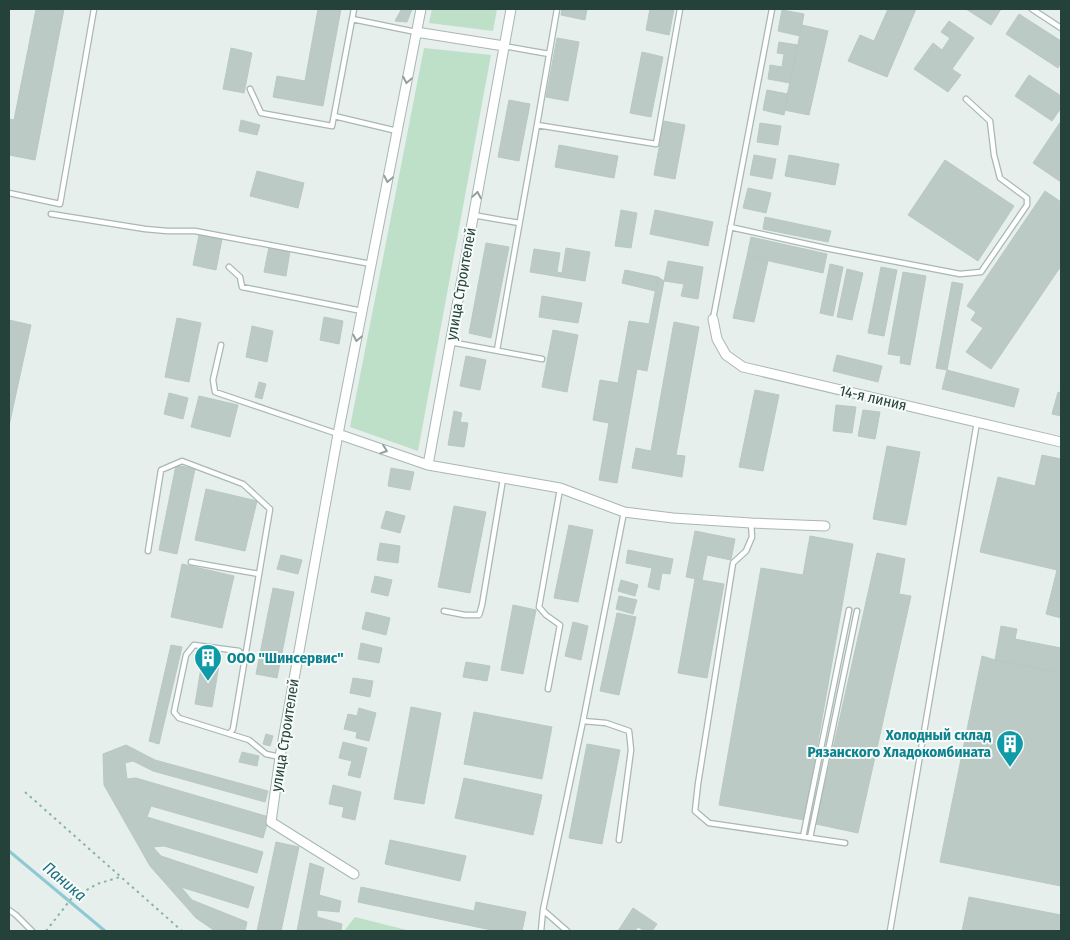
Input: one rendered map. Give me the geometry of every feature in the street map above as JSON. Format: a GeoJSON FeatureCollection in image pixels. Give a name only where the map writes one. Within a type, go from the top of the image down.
{"type":"FeatureCollection","features":[{"type":"Feature","properties":{"kind":"street"},"geometry":{"type":"LineString","coordinates":[[421,9],[416,32],[504,46]]}},
{"type":"Feature","properties":{"kind":"street","name":"улица Строителей"},"geometry":{"type":"LineString","coordinates":[[428,465],[511,9]]}},
{"type":"Feature","properties":{"kind":"street","name":"улица Строителей"},"geometry":{"type":"LineString","coordinates":[[354,874],[271,822],[280,757],[338,434],[416,32]]}},
{"type":"Feature","properties":{"kind":"street","name":"14-я линия"},"geometry":{"type":"LineString","coordinates":[[713,319],[716,339],[726,355],[743,367],[1061,442]]}},
{"type":"Feature","properties":{"kind":"street"},"geometry":{"type":"LineString","coordinates":[[338,434],[428,465],[560,488],[624,512],[673,518],[825,526]]}},
{"type":"Feature","properties":{"kind":"lane"},"geometry":{"type":"LineString","coordinates":[[9,193],[60,204],[94,9]]}},
{"type":"Feature","properties":{"kind":"lane"},"geometry":{"type":"LineString","coordinates":[[250,89],[261,112],[332,126],[354,9]]}},
{"type":"Feature","properties":{"kind":"lane"},"geometry":{"type":"LineString","coordinates":[[497,350],[558,9]]}},
{"type":"Feature","properties":{"kind":"lane"},"geometry":{"type":"LineString","coordinates":[[537,125],[656,144],[680,9]]}},
{"type":"Feature","properties":{"kind":"lane"},"geometry":{"type":"LineString","coordinates":[[713,319],[772,9]]}},
{"type":"Feature","properties":{"kind":"lane"},"geometry":{"type":"LineString","coordinates":[[1032,9],[1061,28]]}},
{"type":"Feature","properties":{"kind":"lane"},"geometry":{"type":"LineString","coordinates":[[352,20],[416,32]]}},
{"type":"Feature","properties":{"kind":"lane"},"geometry":{"type":"LineString","coordinates":[[504,46],[549,54]]}},
{"type":"Feature","properties":{"kind":"lane"},"geometry":{"type":"LineString","coordinates":[[730,227],[825,248],[960,274],[981,272],[1027,205],[1026,198],[1000,178],[994,155],[990,120],[966,100]]}},
{"type":"Feature","properties":{"kind":"lane"},"geometry":{"type":"LineString","coordinates":[[334,116],[397,131]]}},
{"type":"Feature","properties":{"kind":"lane"},"geometry":{"type":"LineString","coordinates":[[51,214],[145,229],[195,231],[371,264]]}},
{"type":"Feature","properties":{"kind":"lane"},"geometry":{"type":"LineString","coordinates":[[473,215],[520,223]]}},
{"type":"Feature","properties":{"kind":"lane"},"geometry":{"type":"LineString","coordinates":[[229,267],[240,277],[242,287],[362,311]]}},
{"type":"Feature","properties":{"kind":"lane"},"geometry":{"type":"LineString","coordinates":[[450,342],[542,359]]}},
{"type":"Feature","properties":{"kind":"lane"},"geometry":{"type":"LineString","coordinates":[[220,345],[214,380],[215,392],[338,434]]}},
{"type":"Feature","properties":{"kind":"lane"},"geometry":{"type":"LineString","coordinates":[[890,931],[976,422]]}},
{"type":"Feature","properties":{"kind":"lane"},"geometry":{"type":"LineString","coordinates":[[148,551],[161,470],[182,461],[243,484],[270,509],[233,729],[230,733]]}},
{"type":"Feature","properties":{"kind":"lane"},"geometry":{"type":"LineString","coordinates":[[444,610],[465,615],[479,615],[503,479]]}},
{"type":"Feature","properties":{"kind":"lane"},"geometry":{"type":"LineString","coordinates":[[548,689],[560,626],[538,607],[560,488]]}},
{"type":"Feature","properties":{"kind":"lane"},"geometry":{"type":"LineString","coordinates":[[541,931],[543,910],[583,721],[624,512]]}},
{"type":"Feature","properties":{"kind":"lane"},"geometry":{"type":"LineString","coordinates":[[751,523],[752,537],[746,551],[733,563],[695,811],[709,823],[845,843]]}},
{"type":"Feature","properties":{"kind":"lane"},"geometry":{"type":"LineString","coordinates":[[191,562],[259,574]]}},
{"type":"Feature","properties":{"kind":"lane"},"geometry":{"type":"LineString","coordinates":[[803,837],[849,610]]}},
{"type":"Feature","properties":{"kind":"lane"},"geometry":{"type":"LineString","coordinates":[[810,838],[857,612]]}},
{"type":"Feature","properties":{"kind":"lane"},"geometry":{"type":"LineString","coordinates":[[244,660],[239,651],[194,645],[186,655],[174,712],[179,718],[249,740],[266,754],[280,757]]}},
{"type":"Feature","properties":{"kind":"lane"},"geometry":{"type":"LineString","coordinates":[[583,721],[606,723],[628,731],[631,750],[619,840]]}},
{"type":"Feature","properties":{"kind":"lane"},"geometry":{"type":"LineString","coordinates":[[9,910],[32,931]]}},
{"type":"Feature","properties":{"kind":"lane"},"geometry":{"type":"LineString","coordinates":[[543,910],[567,931]]}},
{"type":"Feature","properties":{"kind":"path"},"geometry":{"type":"LineString","coordinates":[[25,792],[182,931]]}},
{"type":"Feature","properties":{"kind":"path"},"geometry":{"type":"LineString","coordinates":[[46,931],[71,899],[98,884],[120,877]]}},
{"type":"Feature","properties":{"kind":"green space"},"geometry":{"type":"Polygon","coordinates":[[[432,9],[497,9],[493,31],[429,23],[432,9]]]}},
{"type":"Feature","properties":{"kind":"green space"},"geometry":{"type":"Polygon","coordinates":[[[424,48],[491,55],[418,451],[350,427],[424,48]]]}},
{"type":"Feature","properties":{"kind":"green space"},"geometry":{"type":"Polygon","coordinates":[[[355,917],[411,931],[344,931],[355,917]]]}},
{"type":"Feature","properties":{"kind":"building"},"geometry":{"type":"Polygon","coordinates":[[[36,9],[64,9],[35,160],[9,155],[9,119],[14,120],[36,9]]]}},
{"type":"Feature","properties":{"kind":"building"},"geometry":{"type":"Polygon","coordinates":[[[318,9],[341,9],[323,106],[273,97],[277,76],[305,81],[318,9]]]}},
{"type":"Feature","properties":{"kind":"building"},"geometry":{"type":"Polygon","coordinates":[[[412,9],[407,22],[395,21],[401,10],[412,9]]]}},
{"type":"Feature","properties":{"kind":"building"},"geometry":{"type":"Polygon","coordinates":[[[562,9],[587,9],[585,20],[561,15],[562,9]]]}},
{"type":"Feature","properties":{"kind":"building"},"geometry":{"type":"Polygon","coordinates":[[[650,9],[674,9],[669,35],[646,30],[650,9]]]}},
{"type":"Feature","properties":{"kind":"building"},"geometry":{"type":"Polygon","coordinates":[[[888,9],[916,9],[887,77],[848,61],[860,35],[874,41],[888,9]]]}},
{"type":"Feature","properties":{"kind":"building"},"geometry":{"type":"Polygon","coordinates":[[[966,9],[1001,9],[991,25],[966,9]]]}},
{"type":"Feature","properties":{"kind":"building"},"geometry":{"type":"Polygon","coordinates":[[[782,10],[804,14],[800,36],[778,31],[782,10]]]}},
{"type":"Feature","properties":{"kind":"building"},"geometry":{"type":"Polygon","coordinates":[[[1019,14],[1061,41],[1061,63],[1058,68],[1006,34],[1019,14]]]}},
{"type":"Feature","properties":{"kind":"building"},"geometry":{"type":"Polygon","coordinates":[[[949,21],[974,38],[952,69],[961,75],[948,92],[914,69],[933,43],[942,50],[950,38],[941,32],[949,21]]]}},
{"type":"Feature","properties":{"kind":"building"},"geometry":{"type":"Polygon","coordinates":[[[802,25],[828,31],[809,115],[784,110],[802,25]]]}},
{"type":"Feature","properties":{"kind":"building"},"geometry":{"type":"Polygon","coordinates":[[[557,38],[579,42],[568,101],[546,97],[557,38]]]}},
{"type":"Feature","properties":{"kind":"building"},"geometry":{"type":"Polygon","coordinates":[[[779,42],[798,45],[790,83],[768,79],[770,65],[782,67],[784,54],[777,53],[779,42]]]}},
{"type":"Feature","properties":{"kind":"building"},"geometry":{"type":"Polygon","coordinates":[[[231,48],[252,53],[244,93],[223,89],[231,48]]]}},
{"type":"Feature","properties":{"kind":"building"},"geometry":{"type":"Polygon","coordinates":[[[642,52],[663,57],[651,117],[630,113],[642,52]]]}},
{"type":"Feature","properties":{"kind":"building"},"geometry":{"type":"Polygon","coordinates":[[[1029,75],[1061,96],[1061,108],[1052,121],[1015,96],[1029,75]]]}},
{"type":"Feature","properties":{"kind":"building"},"geometry":{"type":"Polygon","coordinates":[[[767,90],[788,94],[784,115],[763,110],[767,90]]]}},
{"type":"Feature","properties":{"kind":"building"},"geometry":{"type":"Polygon","coordinates":[[[509,100],[530,104],[519,161],[498,157],[509,100]]]}},
{"type":"Feature","properties":{"kind":"building"},"geometry":{"type":"Polygon","coordinates":[[[241,120],[260,125],[257,135],[239,131],[241,120]]]}},
{"type":"Feature","properties":{"kind":"building"},"geometry":{"type":"Polygon","coordinates":[[[664,121],[685,125],[675,179],[654,175],[664,121]]]}},
{"type":"Feature","properties":{"kind":"building"},"geometry":{"type":"Polygon","coordinates":[[[1061,121],[1061,182],[1033,163],[1061,121]]]}},
{"type":"Feature","properties":{"kind":"building"},"geometry":{"type":"Polygon","coordinates":[[[760,123],[781,126],[778,145],[757,142],[760,123]]]}},
{"type":"Feature","properties":{"kind":"building"},"geometry":{"type":"Polygon","coordinates":[[[559,145],[618,156],[614,178],[555,167],[559,145]]]}},
{"type":"Feature","properties":{"kind":"building"},"geometry":{"type":"Polygon","coordinates":[[[754,155],[776,159],[772,179],[750,175],[754,155]]]}},
{"type":"Feature","properties":{"kind":"building"},"geometry":{"type":"Polygon","coordinates":[[[789,155],[839,164],[835,185],[785,176],[789,155]]]}},
{"type":"Feature","properties":{"kind":"building"},"geometry":{"type":"Polygon","coordinates":[[[945,160],[1014,206],[978,261],[908,215],[945,160]]]}},
{"type":"Feature","properties":{"kind":"building"},"geometry":{"type":"Polygon","coordinates":[[[257,171],[304,183],[298,208],[250,196],[257,171]]]}},
{"type":"Feature","properties":{"kind":"building"},"geometry":{"type":"Polygon","coordinates":[[[748,188],[771,193],[766,213],[743,208],[748,188]]]}},
{"type":"Feature","properties":{"kind":"building"},"geometry":{"type":"Polygon","coordinates":[[[1045,191],[1061,202],[1061,266],[991,369],[966,352],[983,328],[971,320],[976,312],[967,306],[1045,191]]]}},
{"type":"Feature","properties":{"kind":"building"},"geometry":{"type":"Polygon","coordinates":[[[621,210],[637,213],[631,248],[615,246],[621,210]]]}},
{"type":"Feature","properties":{"kind":"building"},"geometry":{"type":"Polygon","coordinates":[[[655,210],[713,222],[708,246],[650,234],[655,210]]]}},
{"type":"Feature","properties":{"kind":"building"},"geometry":{"type":"Polygon","coordinates":[[[765,217],[831,231],[828,242],[763,229],[765,217]]]}},
{"type":"Feature","properties":{"kind":"building"},"geometry":{"type":"Polygon","coordinates":[[[199,235],[222,239],[216,270],[193,265],[199,235]]]}},
{"type":"Feature","properties":{"kind":"building"},"geometry":{"type":"Polygon","coordinates":[[[751,237],[827,254],[823,273],[747,256],[751,237]]]}},
{"type":"Feature","properties":{"kind":"building"},"geometry":{"type":"Polygon","coordinates":[[[486,243],[509,247],[491,338],[469,333],[486,243]]]}},
{"type":"Feature","properties":{"kind":"building"},"geometry":{"type":"Polygon","coordinates":[[[269,247],[290,251],[286,276],[264,272],[269,247]]]}},
{"type":"Feature","properties":{"kind":"building"},"geometry":{"type":"Polygon","coordinates":[[[566,248],[590,252],[585,281],[530,272],[534,249],[560,253],[557,272],[562,273],[566,248]]]}},
{"type":"Feature","properties":{"kind":"building"},"geometry":{"type":"Polygon","coordinates":[[[747,256],[768,261],[754,322],[733,318],[747,256]]]}},
{"type":"Feature","properties":{"kind":"building"},"geometry":{"type":"Polygon","coordinates":[[[668,261],[703,267],[698,299],[681,296],[684,284],[664,281],[668,261]]]}},
{"type":"Feature","properties":{"kind":"building"},"geometry":{"type":"Polygon","coordinates":[[[830,264],[843,267],[833,316],[820,313],[830,264]]]}},
{"type":"Feature","properties":{"kind":"building"},"geometry":{"type":"Polygon","coordinates":[[[881,267],[897,270],[884,336],[868,333],[881,267]]]}},
{"type":"Feature","properties":{"kind":"building"},"geometry":{"type":"Polygon","coordinates":[[[847,269],[863,273],[852,320],[837,317],[847,269]]]}},
{"type":"Feature","properties":{"kind":"building"},"geometry":{"type":"Polygon","coordinates":[[[625,270],[658,277],[655,291],[622,283],[625,270]]]}},
{"type":"Feature","properties":{"kind":"building"},"geometry":{"type":"Polygon","coordinates":[[[903,272],[926,276],[910,365],[900,363],[901,356],[888,354],[903,272]]]}},
{"type":"Feature","properties":{"kind":"building"},"geometry":{"type":"Polygon","coordinates":[[[658,277],[664,281],[647,371],[637,369],[617,483],[599,480],[609,423],[593,420],[600,380],[618,383],[629,321],[649,324],[658,277]]]}},
{"type":"Feature","properties":{"kind":"building"},"geometry":{"type":"Polygon","coordinates":[[[952,282],[963,284],[947,370],[936,368],[952,282]]]}},
{"type":"Feature","properties":{"kind":"building"},"geometry":{"type":"Polygon","coordinates":[[[542,296],[582,303],[578,323],[539,317],[542,296]]]}},
{"type":"Feature","properties":{"kind":"building"},"geometry":{"type":"Polygon","coordinates":[[[324,317],[343,321],[339,344],[320,340],[324,317]]]}},
{"type":"Feature","properties":{"kind":"building"},"geometry":{"type":"Polygon","coordinates":[[[177,318],[201,323],[189,382],[165,377],[177,318]]]}},
{"type":"Feature","properties":{"kind":"building"},"geometry":{"type":"Polygon","coordinates":[[[9,320],[31,325],[9,426],[9,320]]]}},
{"type":"Feature","properties":{"kind":"building"},"geometry":{"type":"Polygon","coordinates":[[[674,322],[699,327],[676,455],[685,456],[682,477],[632,468],[636,448],[651,451],[674,322]]]}},
{"type":"Feature","properties":{"kind":"building"},"geometry":{"type":"Polygon","coordinates":[[[252,326],[273,331],[267,362],[246,357],[252,326]]]}},
{"type":"Feature","properties":{"kind":"building"},"geometry":{"type":"Polygon","coordinates":[[[553,330],[578,335],[567,392],[542,387],[553,330]]]}},
{"type":"Feature","properties":{"kind":"building"},"geometry":{"type":"Polygon","coordinates":[[[837,355],[882,366],[878,382],[833,371],[837,355]]]}},
{"type":"Feature","properties":{"kind":"building"},"geometry":{"type":"Polygon","coordinates":[[[466,356],[486,360],[480,390],[460,386],[466,356]]]}},
{"type":"Feature","properties":{"kind":"building"},"geometry":{"type":"Polygon","coordinates":[[[947,370],[1019,389],[1014,407],[942,389],[947,370]]]}},
{"type":"Feature","properties":{"kind":"building"},"geometry":{"type":"Polygon","coordinates":[[[259,382],[266,384],[262,399],[255,397],[259,382]]]}},
{"type":"Feature","properties":{"kind":"building"},"geometry":{"type":"Polygon","coordinates":[[[755,390],[779,395],[763,471],[739,467],[755,390]]]}},
{"type":"Feature","properties":{"kind":"building"},"geometry":{"type":"Polygon","coordinates":[[[1058,392],[1061,393],[1061,416],[1052,414],[1058,392]]]}},
{"type":"Feature","properties":{"kind":"building"},"geometry":{"type":"Polygon","coordinates":[[[169,393],[188,398],[183,419],[164,414],[169,393]]]}},
{"type":"Feature","properties":{"kind":"building"},"geometry":{"type":"Polygon","coordinates":[[[199,396],[238,405],[230,437],[191,427],[199,396]]]}},
{"type":"Feature","properties":{"kind":"building"},"geometry":{"type":"Polygon","coordinates":[[[836,405],[856,407],[852,433],[833,431],[836,405]]]}},
{"type":"Feature","properties":{"kind":"building"},"geometry":{"type":"Polygon","coordinates":[[[863,410],[880,412],[875,439],[858,436],[863,410]]]}},
{"type":"Feature","properties":{"kind":"building"},"geometry":{"type":"Polygon","coordinates":[[[454,411],[462,413],[460,422],[468,423],[464,447],[448,445],[454,411]]]}},
{"type":"Feature","properties":{"kind":"building"},"geometry":{"type":"Polygon","coordinates":[[[887,446],[920,452],[906,525],[873,519],[887,446]]]}},
{"type":"Feature","properties":{"kind":"building"},"geometry":{"type":"Polygon","coordinates":[[[1042,455],[1061,459],[1061,618],[1046,614],[1057,570],[980,552],[998,477],[1035,486],[1042,455]]]}},
{"type":"Feature","properties":{"kind":"building"},"geometry":{"type":"Polygon","coordinates":[[[176,465],[195,469],[177,554],[159,550],[176,465]]]}},
{"type":"Feature","properties":{"kind":"building"},"geometry":{"type":"Polygon","coordinates":[[[391,468],[414,472],[410,490],[388,486],[391,468]]]}},
{"type":"Feature","properties":{"kind":"building"},"geometry":{"type":"Polygon","coordinates":[[[206,489],[257,501],[245,551],[195,540],[206,489]]]}},
{"type":"Feature","properties":{"kind":"building"},"geometry":{"type":"Polygon","coordinates":[[[454,506],[486,512],[470,593],[438,587],[454,506]]]}},
{"type":"Feature","properties":{"kind":"building"},"geometry":{"type":"Polygon","coordinates":[[[386,511],[405,516],[400,533],[381,528],[386,511]]]}},
{"type":"Feature","properties":{"kind":"building"},"geometry":{"type":"Polygon","coordinates":[[[569,525],[593,530],[578,602],[554,598],[569,525]]]}},
{"type":"Feature","properties":{"kind":"building"},"geometry":{"type":"Polygon","coordinates":[[[695,531],[735,539],[731,560],[707,555],[702,580],[686,577],[695,531]]]}},
{"type":"Feature","properties":{"kind":"building"},"geometry":{"type":"Polygon","coordinates":[[[810,536],[853,544],[804,820],[719,805],[761,568],[803,575],[810,536]]]}},
{"type":"Feature","properties":{"kind":"building"},"geometry":{"type":"Polygon","coordinates":[[[380,543],[400,546],[398,563],[377,560],[380,543]]]}},
{"type":"Feature","properties":{"kind":"building"},"geometry":{"type":"Polygon","coordinates":[[[628,550],[673,559],[670,574],[662,573],[659,590],[648,587],[652,568],[626,563],[628,550]]]}},
{"type":"Feature","properties":{"kind":"building"},"geometry":{"type":"Polygon","coordinates":[[[877,553],[905,559],[899,594],[911,596],[858,833],[816,824],[877,553]]]}},
{"type":"Feature","properties":{"kind":"building"},"geometry":{"type":"Polygon","coordinates":[[[281,555],[302,560],[298,574],[277,569],[281,555]]]}},
{"type":"Feature","properties":{"kind":"building"},"geometry":{"type":"Polygon","coordinates":[[[182,564],[234,576],[222,628],[171,617],[182,564]]]}},
{"type":"Feature","properties":{"kind":"building"},"geometry":{"type":"Polygon","coordinates":[[[375,576],[392,580],[388,596],[371,592],[375,576]]]}},
{"type":"Feature","properties":{"kind":"building"},"geometry":{"type":"Polygon","coordinates":[[[695,579],[724,584],[707,678],[678,673],[695,579]]]}},
{"type":"Feature","properties":{"kind":"building"},"geometry":{"type":"Polygon","coordinates":[[[621,580],[638,585],[635,596],[618,591],[621,580]]]}},
{"type":"Feature","properties":{"kind":"building"},"geometry":{"type":"Polygon","coordinates":[[[273,588],[294,592],[277,678],[256,674],[273,588]]]}},
{"type":"Feature","properties":{"kind":"building"},"geometry":{"type":"Polygon","coordinates":[[[619,596],[637,600],[633,614],[616,609],[619,596]]]}},
{"type":"Feature","properties":{"kind":"building"},"geometry":{"type":"Polygon","coordinates":[[[513,605],[536,610],[523,674],[501,670],[513,605]]]}},
{"type":"Feature","properties":{"kind":"building"},"geometry":{"type":"Polygon","coordinates":[[[366,612],[390,618],[386,635],[362,629],[366,612]]]}},
{"type":"Feature","properties":{"kind":"building"},"geometry":{"type":"Polygon","coordinates":[[[617,613],[636,617],[619,695],[600,691],[617,613]]]}},
{"type":"Feature","properties":{"kind":"building"},"geometry":{"type":"Polygon","coordinates":[[[573,622],[588,626],[581,660],[565,656],[573,622]]]}},
{"type":"Feature","properties":{"kind":"building"},"geometry":{"type":"Polygon","coordinates":[[[1001,626],[1017,629],[1015,639],[1061,648],[1061,673],[995,660],[1001,626]]]}},
{"type":"Feature","properties":{"kind":"building"},"geometry":{"type":"Polygon","coordinates":[[[361,643],[382,648],[379,663],[358,659],[361,643]]]}},
{"type":"Feature","properties":{"kind":"building"},"geometry":{"type":"Polygon","coordinates":[[[171,645],[182,647],[159,744],[149,741],[171,645]]]}},
{"type":"Feature","properties":{"kind":"building","name":"ООО \"Шинсервис\""},"geometry":{"type":"Polygon","coordinates":[[[203,656],[220,659],[212,707],[195,704],[203,656]]]}},
{"type":"Feature","properties":{"kind":"building","name":"Холодный склад Рязанского Хладокомбината"},"geometry":{"type":"Polygon","coordinates":[[[982,656],[1061,673],[1061,886],[940,862],[982,656]]]}},
{"type":"Feature","properties":{"kind":"building"},"geometry":{"type":"Polygon","coordinates":[[[466,662],[490,666],[487,681],[463,677],[466,662]]]}},
{"type":"Feature","properties":{"kind":"building"},"geometry":{"type":"Polygon","coordinates":[[[353,678],[373,681],[370,697],[350,693],[353,678]]]}},
{"type":"Feature","properties":{"kind":"building"},"geometry":{"type":"Polygon","coordinates":[[[411,707],[441,713],[424,804],[394,799],[411,707]]]}},
{"type":"Feature","properties":{"kind":"building"},"geometry":{"type":"Polygon","coordinates":[[[359,708],[376,713],[369,741],[356,738],[357,732],[344,729],[348,714],[357,716],[359,708]]]}},
{"type":"Feature","properties":{"kind":"building"},"geometry":{"type":"Polygon","coordinates":[[[474,712],[552,727],[542,779],[464,764],[474,712]]]}},
{"type":"Feature","properties":{"kind":"building"},"geometry":{"type":"Polygon","coordinates":[[[266,734],[273,736],[270,746],[263,744],[266,734]]]}},
{"type":"Feature","properties":{"kind":"building"},"geometry":{"type":"Polygon","coordinates":[[[343,742],[367,748],[360,778],[348,775],[352,761],[339,758],[343,742]]]}},
{"type":"Feature","properties":{"kind":"building"},"geometry":{"type":"Polygon","coordinates":[[[587,744],[620,750],[602,844],[569,838],[587,744]]]}},
{"type":"Feature","properties":{"kind":"building"},"geometry":{"type":"Polygon","coordinates":[[[126,745],[155,760],[268,791],[265,802],[153,771],[133,761],[125,763],[127,779],[136,778],[269,817],[263,838],[151,806],[147,817],[263,852],[257,873],[164,846],[153,847],[161,856],[254,887],[248,908],[181,887],[192,900],[247,922],[245,931],[215,931],[196,918],[150,866],[104,785],[103,754],[126,745]]]}},
{"type":"Feature","properties":{"kind":"building"},"geometry":{"type":"Polygon","coordinates":[[[242,752],[259,756],[257,766],[239,762],[242,752]]]}},
{"type":"Feature","properties":{"kind":"building"},"geometry":{"type":"Polygon","coordinates":[[[464,778],[542,795],[533,835],[455,818],[464,778]]]}},
{"type":"Feature","properties":{"kind":"building"},"geometry":{"type":"Polygon","coordinates":[[[333,785],[361,792],[355,820],[342,817],[344,807],[329,804],[333,785]]]}},
{"type":"Feature","properties":{"kind":"building"},"geometry":{"type":"Polygon","coordinates":[[[390,840],[466,856],[460,881],[385,864],[390,840]]]}},
{"type":"Feature","properties":{"kind":"building"},"geometry":{"type":"Polygon","coordinates":[[[276,842],[299,847],[281,931],[257,931],[276,842]]]}},
{"type":"Feature","properties":{"kind":"building"},"geometry":{"type":"Polygon","coordinates":[[[310,863],[324,868],[319,895],[341,901],[339,912],[317,910],[317,917],[342,924],[341,931],[297,931],[310,863]]]}},
{"type":"Feature","properties":{"kind":"building"},"geometry":{"type":"Polygon","coordinates":[[[361,887],[474,911],[476,902],[526,912],[522,931],[496,931],[358,902],[361,887]]]}},
{"type":"Feature","properties":{"kind":"building"},"geometry":{"type":"Polygon","coordinates":[[[969,897],[1061,915],[1061,931],[962,931],[969,897]]]}},
{"type":"Feature","properties":{"kind":"building"},"geometry":{"type":"Polygon","coordinates":[[[633,908],[657,924],[652,931],[645,931],[638,927],[635,931],[618,931],[633,908]]]}},
{"type":"Feature","properties":{"kind":"waterway","name":"Паника"},"geometry":{"type":"LineString","coordinates":[[9,851],[105,931]]}},
{"type":"Feature","properties":{"kind":"place","name":"ООО \"Шинсервис\""},"geometry":{"type":"Point","coordinates":[208,682]}},
{"type":"Feature","properties":{"kind":"place","name":"Холодный склад Рязанского Хладокомбината"},"geometry":{"type":"Point","coordinates":[1010,768]}}]}
